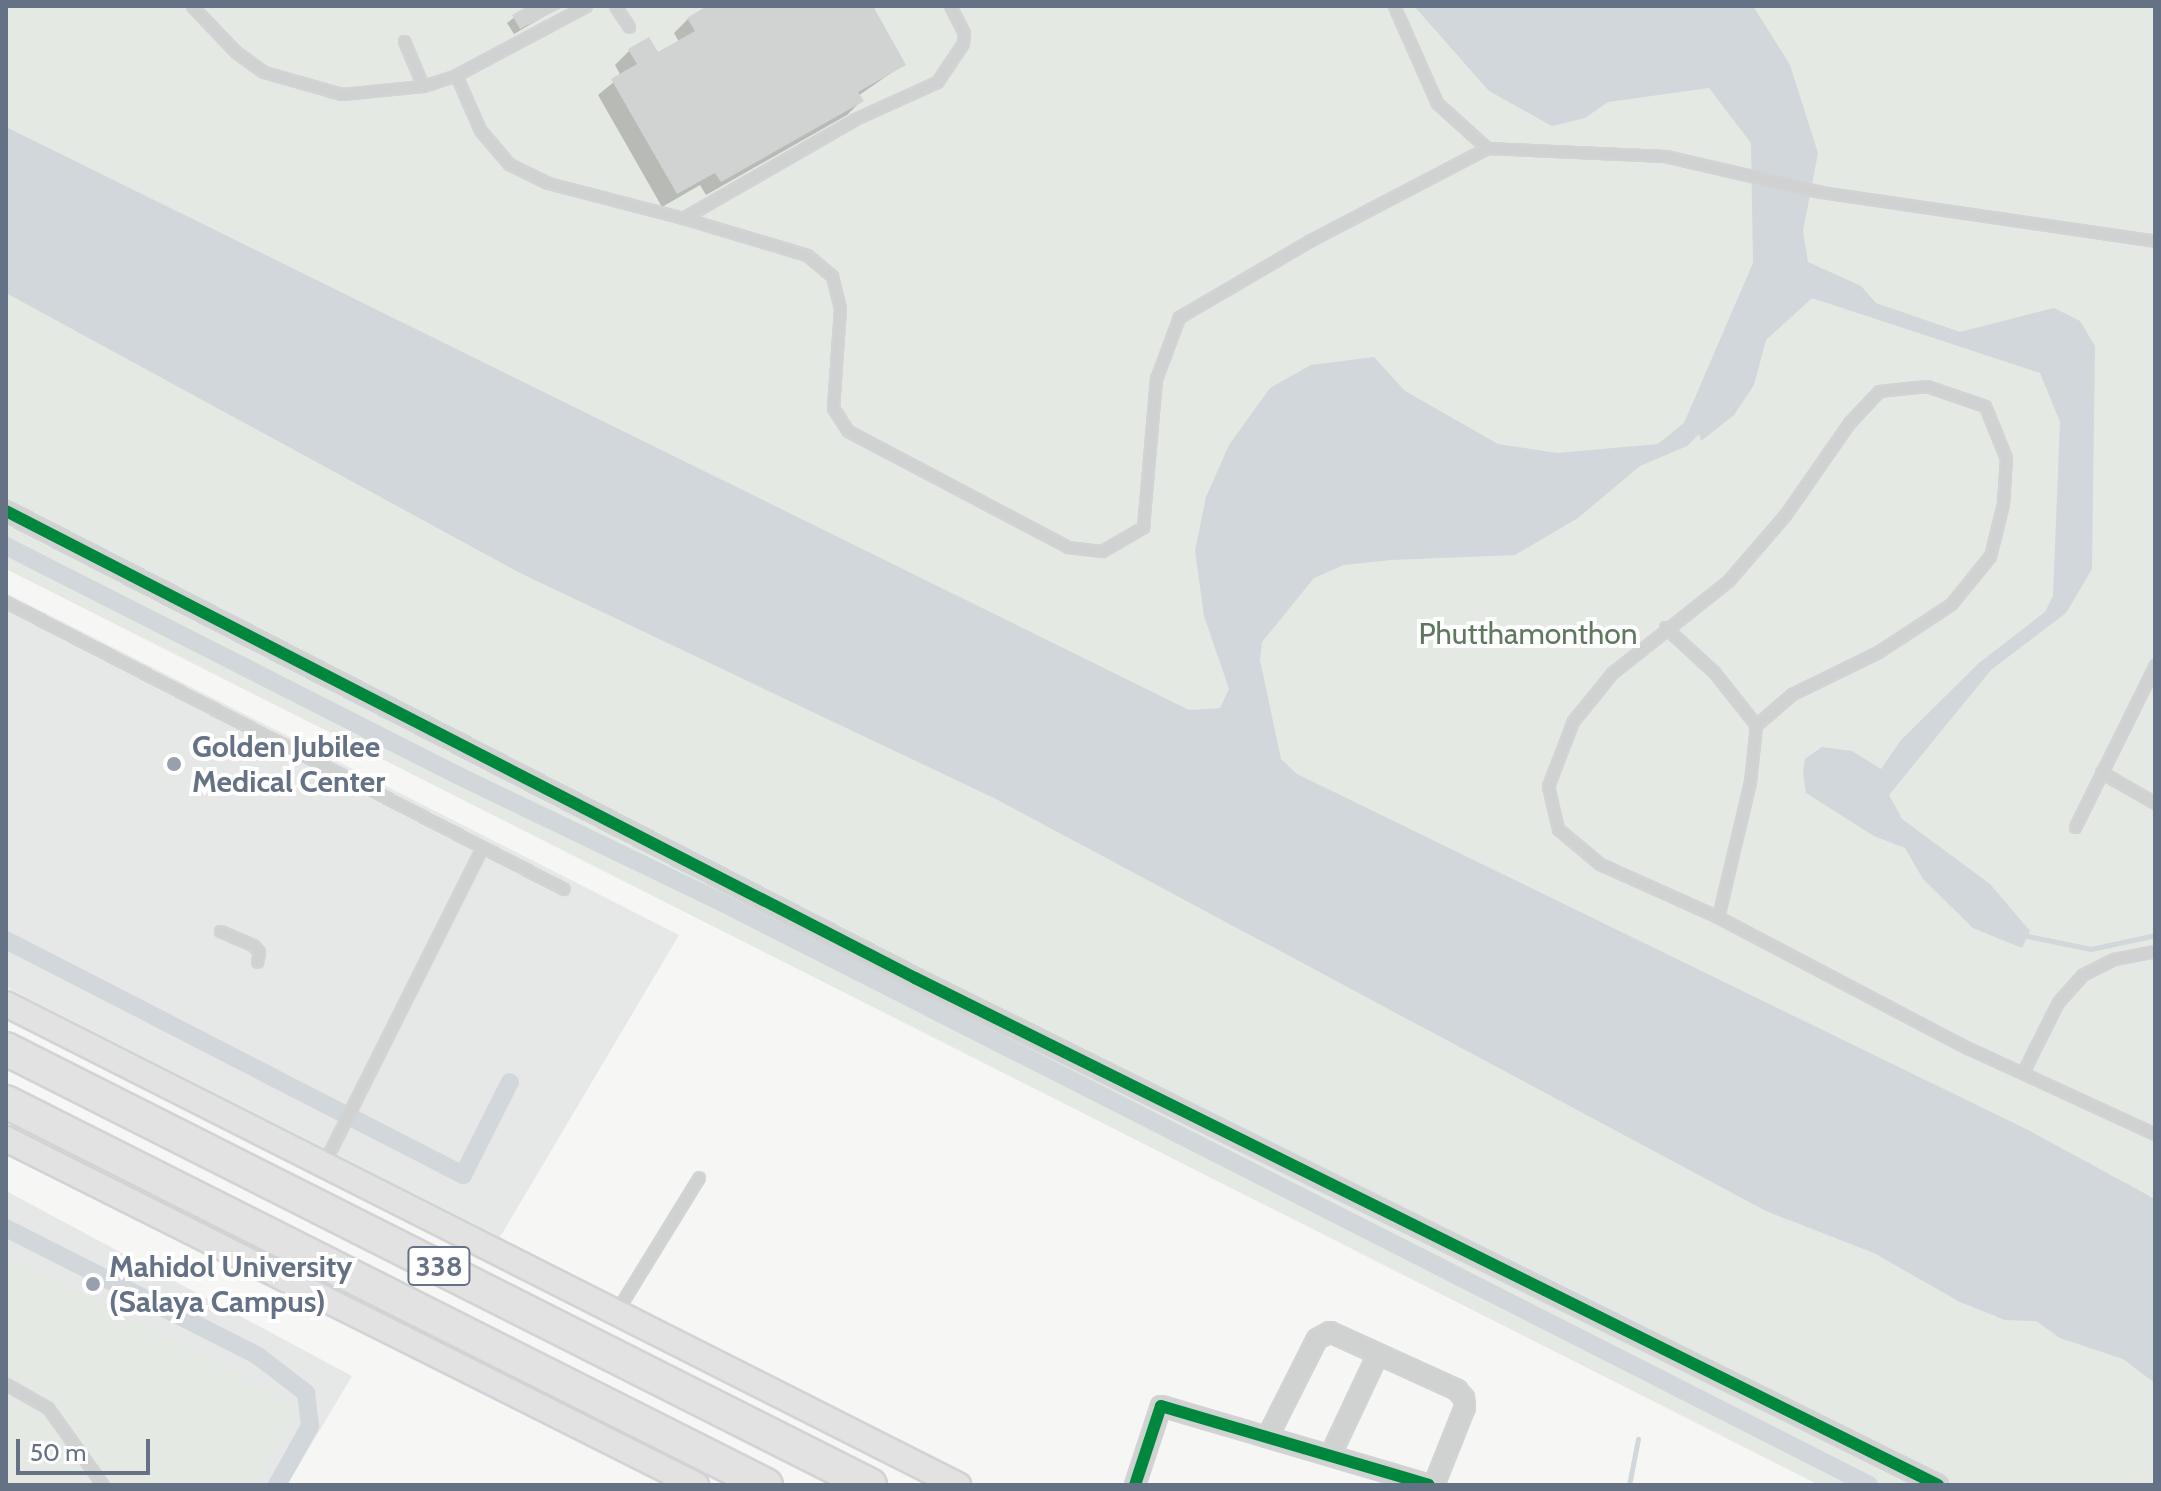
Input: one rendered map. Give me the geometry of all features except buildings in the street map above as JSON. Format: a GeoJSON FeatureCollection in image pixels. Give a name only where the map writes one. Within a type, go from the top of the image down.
{"type":"FeatureCollection","features":[{"type":"Feature","properties":{"kind":"highway","name":"338"},"geometry":{"type":"LineString","coordinates":[[6,1049],[870,1485]]}},
{"type":"Feature","properties":{"kind":"highway","name":"338"},"geometry":{"type":"LineString","coordinates":[[6,1102],[766,1485]]}},
{"type":"Feature","properties":{"kind":"main road","name":"338"},"geometry":{"type":"LineString","coordinates":[[6,1004],[958,1485]]}},
{"type":"Feature","properties":{"kind":"main road","name":"338"},"geometry":{"type":"LineString","coordinates":[[6,1139],[696,1485]]}},
{"type":"Feature","properties":{"kind":"street"},"geometry":{"type":"LineString","coordinates":[[6,511],[915,978],[1938,1485]]}},
{"type":"Feature","properties":{"kind":"street"},"geometry":{"type":"LineString","coordinates":[[1135,1485],[1161,1406],[1269,1434],[1431,1485],[1465,1407],[1464,1398],[1457,1390],[1324,1332],[1269,1434]]}},
{"type":"Feature","properties":{"kind":"street"},"geometry":{"type":"LineString","coordinates":[[1331,1454],[1378,1354]]}},
{"type":"Feature","properties":{"kind":"lane"},"geometry":{"type":"LineString","coordinates":[[192,6],[236,52],[264,72],[298,85],[342,94],[423,86],[456,75],[586,6]]}},
{"type":"Feature","properties":{"kind":"lane"},"geometry":{"type":"LineString","coordinates":[[615,6],[629,27]]}},
{"type":"Feature","properties":{"kind":"lane"},"geometry":{"type":"LineString","coordinates":[[683,218],[855,119],[937,82],[963,43],[961,23],[950,6]]}},
{"type":"Feature","properties":{"kind":"lane"},"geometry":{"type":"LineString","coordinates":[[1394,6],[1437,103],[1487,148]]}},
{"type":"Feature","properties":{"kind":"lane"},"geometry":{"type":"LineString","coordinates":[[404,41],[423,86]]}},
{"type":"Feature","properties":{"kind":"lane"},"geometry":{"type":"LineString","coordinates":[[456,75],[480,130],[509,164],[548,183],[683,218],[807,255],[832,276],[840,308],[833,408],[848,431],[1068,547],[1102,551],[1143,527],[1156,379],[1179,317],[1311,240],[1487,148],[1665,156],[1821,192],[2155,241]]}},
{"type":"Feature","properties":{"kind":"lane"},"geometry":{"type":"LineString","coordinates":[[1718,917],[1750,782],[1756,725],[1792,694],[1878,652],[1951,604],[1990,556],[2003,504],[2006,458],[1985,406],[1927,386],[1879,391],[1849,423],[1785,515],[1728,581],[1665,627],[1612,673],[1573,721],[1548,786],[1558,829],[1600,864],[1718,917],[1968,1048],[2024,1070],[2155,1134]]}},
{"type":"Feature","properties":{"kind":"lane"},"geometry":{"type":"LineString","coordinates":[[6,602],[564,889]]}},
{"type":"Feature","properties":{"kind":"lane"},"geometry":{"type":"LineString","coordinates":[[1665,627],[1714,672],[1756,725]]}},
{"type":"Feature","properties":{"kind":"lane"},"geometry":{"type":"LineString","coordinates":[[2075,827],[2155,665]]}},
{"type":"Feature","properties":{"kind":"lane"},"geometry":{"type":"LineString","coordinates":[[2101,772],[2155,803]]}},
{"type":"Feature","properties":{"kind":"lane"},"geometry":{"type":"LineString","coordinates":[[2143,796],[2155,789]]}},
{"type":"Feature","properties":{"kind":"lane"},"geometry":{"type":"LineString","coordinates":[[324,1164],[482,848]]}},
{"type":"Feature","properties":{"kind":"lane"},"geometry":{"type":"LineString","coordinates":[[220,931],[253,945],[259,952],[257,962]]}},
{"type":"Feature","properties":{"kind":"lane"},"geometry":{"type":"LineString","coordinates":[[2024,1070],[2058,1002],[2082,975],[2114,959],[2155,951]]}},
{"type":"Feature","properties":{"kind":"lane"},"geometry":{"type":"LineString","coordinates":[[616,1312],[699,1177]]}},
{"type":"Feature","properties":{"kind":"lane"},"geometry":{"type":"LineString","coordinates":[[6,1384],[48,1408],[103,1485]]}},
{"type":"Feature","properties":{"kind":"shaded area"},"geometry":{"type":"Polygon","coordinates":[[[1414,6],[1753,6],[1790,65],[1818,153],[1803,231],[1808,262],[1861,286],[1876,303],[1960,332],[2054,308],[2080,321],[2095,346],[2092,569],[2066,613],[1991,670],[1889,795],[1902,819],[1990,884],[2030,931],[2022,948],[1973,928],[1923,879],[1905,848],[1874,836],[1806,793],[1803,773],[1805,759],[1822,747],[1852,751],[1881,769],[1901,740],[1979,663],[2045,612],[2053,596],[2060,422],[2040,373],[1812,298],[1766,340],[1754,385],[1734,415],[1701,441],[1699,434],[1687,446],[1640,466],[1578,518],[1515,555],[1344,565],[1314,578],[1262,642],[1260,660],[1281,759],[1297,774],[2028,1130],[2155,1199],[2155,1383],[2123,1359],[2060,1338],[2036,1321],[2005,1320],[1960,1302],[1874,1253],[1766,1211],[996,799],[520,573],[6,293],[6,127],[1189,710],[1220,708],[1229,689],[1204,616],[1195,551],[1206,497],[1229,445],[1270,388],[1311,365],[1374,357],[1405,391],[1498,444],[1557,453],[1658,444],[1684,423],[1753,263],[1751,143],[1709,88],[1608,102],[1585,118],[1552,126],[1489,91],[1414,6]]]}},
{"type":"Feature","properties":{"kind":"shaded area","name":"Golden Jubilee Medical Center"},"geometry":{"type":"Polygon","coordinates":[[[6,593],[679,935],[500,1237],[6,987],[6,593]]]}},
{"type":"Feature","properties":{"kind":"shaded area","name":"Mahidol University (Salaya Campus)"},"geometry":{"type":"Polygon","coordinates":[[[6,1191],[352,1376],[287,1485],[6,1485],[6,1191]]]}},
{"type":"Feature","properties":{"kind":"green space","name":"Phutthamonthon"},"geometry":{"type":"Polygon","coordinates":[[[6,6],[2155,6],[2155,1485],[1819,1485],[6,569],[6,6]]]}},
{"type":"Feature","properties":{"kind":"green space","name":"Mahidol University (Salaya Campus)"},"geometry":{"type":"Polygon","coordinates":[[[6,1255],[298,1406],[257,1485],[6,1485],[6,1255]]]}},
{"type":"Feature","properties":{"kind":"waterway"},"geometry":{"type":"LineString","coordinates":[[6,546],[457,775],[723,903],[1869,1485]]}},
{"type":"Feature","properties":{"kind":"waterway"},"geometry":{"type":"LineString","coordinates":[[2027,936],[2091,949],[2155,935]]}},
{"type":"Feature","properties":{"kind":"waterway"},"geometry":{"type":"LineString","coordinates":[[6,940],[463,1175],[510,1082]]}},
{"type":"Feature","properties":{"kind":"waterway"},"geometry":{"type":"LineString","coordinates":[[6,1228],[258,1356],[306,1393],[310,1426],[277,1485]]}},
{"type":"Feature","properties":{"kind":"waterway"},"geometry":{"type":"LineString","coordinates":[[1629,1485],[1638,1439]]}},
{"type":"Feature","properties":{"kind":"cycle path"},"geometry":{"type":"LineString","coordinates":[[6,511],[915,978],[1938,1485]]}},
{"type":"Feature","properties":{"kind":"cycle path"},"geometry":{"type":"LineString","coordinates":[[1135,1485],[1161,1406],[1429,1485]]}},
{"type":"Feature","properties":{"kind":"place","name":"Golden Jubilee Medical Center"},"geometry":{"type":"Point","coordinates":[174,764]}},
{"type":"Feature","properties":{"kind":"place","name":"Mahidol University (Salaya Campus)"},"geometry":{"type":"Point","coordinates":[93,1284]}}]}
